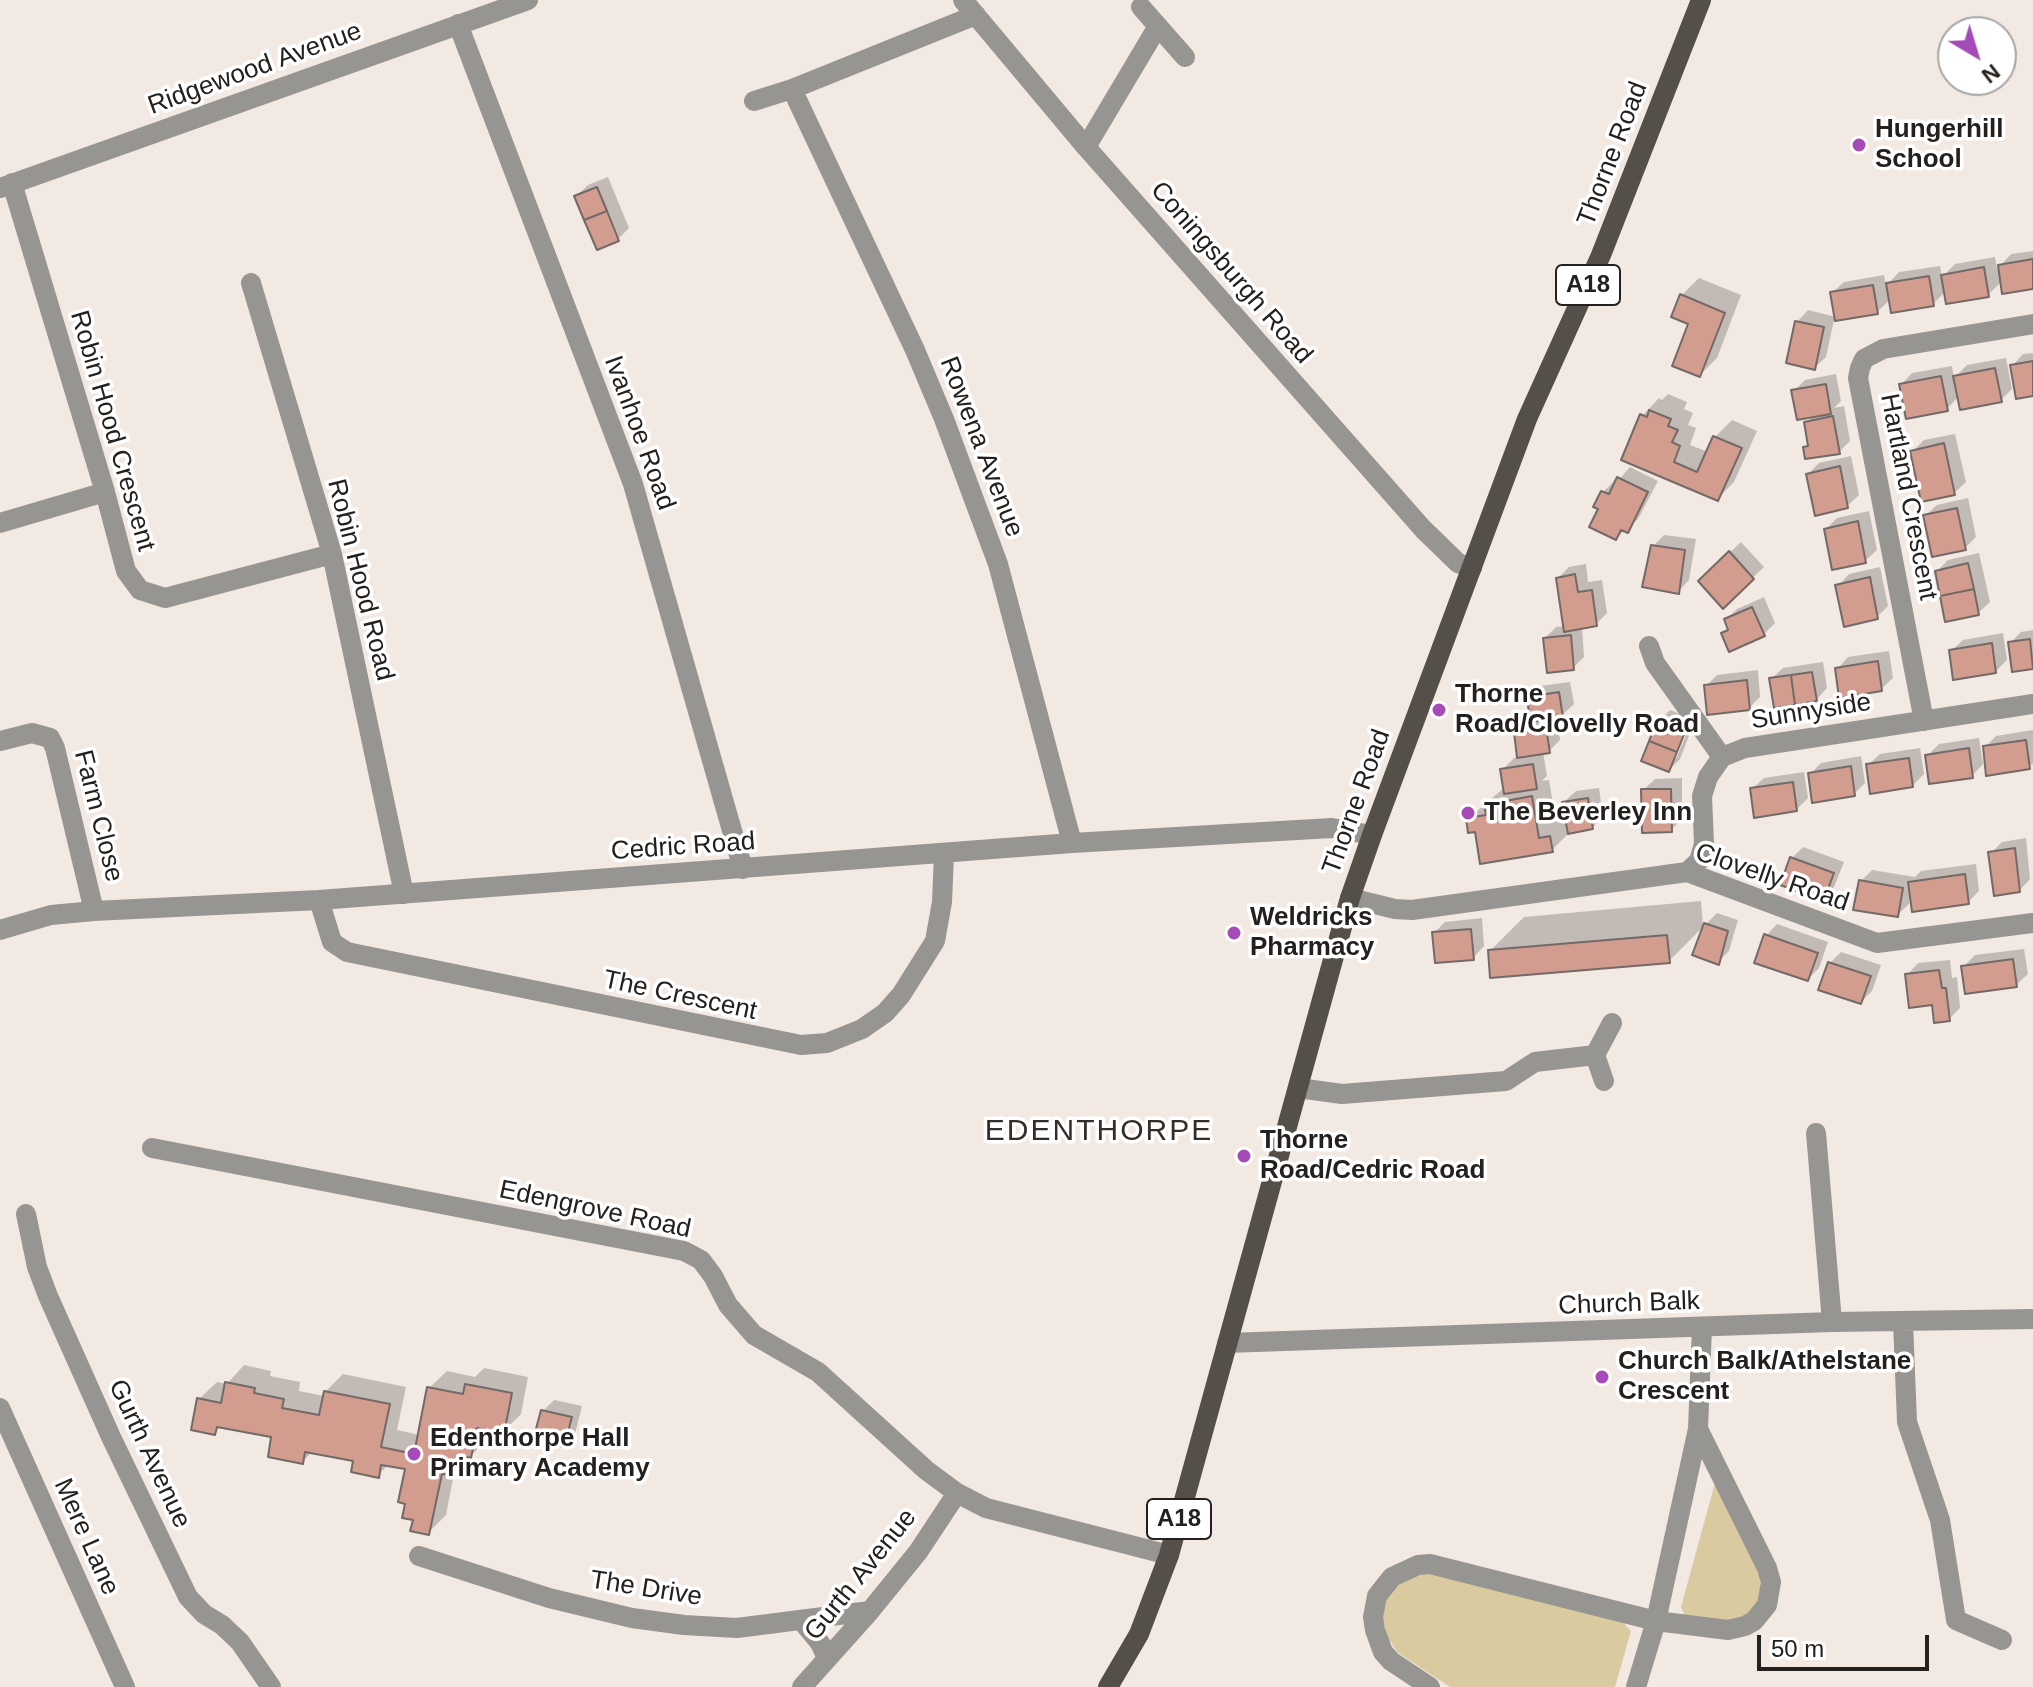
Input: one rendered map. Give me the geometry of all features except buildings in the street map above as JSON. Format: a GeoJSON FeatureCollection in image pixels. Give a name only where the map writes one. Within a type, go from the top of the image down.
{"type":"FeatureCollection","features":[{"type":"Feature","properties":{"kind":"main road","name":"Thorne Road"},"geometry":{"type":"LineString","coordinates":[[1108,1687],[1139,1634],[1169,1555],[1350,898],[1372,835],[1527,419],[1601,255],[1701,0]]}},
{"type":"Feature","properties":{"kind":"street","name":"Ridgewood Avenue"},"geometry":{"type":"LineString","coordinates":[[6,186],[528,0]]}},
{"type":"Feature","properties":{"kind":"street"},"geometry":{"type":"LineString","coordinates":[[1141,7],[1185,57]]}},
{"type":"Feature","properties":{"kind":"street","name":"Coningsburgh Road"},"geometry":{"type":"LineString","coordinates":[[970,8],[1086,147],[1423,529],[1458,563],[1472,568]]}},
{"type":"Feature","properties":{"kind":"street"},"geometry":{"type":"LineString","coordinates":[[754,101],[792,89],[970,8]]}},
{"type":"Feature","properties":{"kind":"street","name":"Ivanhoe Road"},"geometry":{"type":"LineString","coordinates":[[458,24],[633,484],[743,869]]}},
{"type":"Feature","properties":{"kind":"street"},"geometry":{"type":"LineString","coordinates":[[1086,147],[1158,26]]}},
{"type":"Feature","properties":{"kind":"street","name":"Rowena Avenue"},"geometry":{"type":"LineString","coordinates":[[792,89],[896,307],[944,419],[998,564],[1072,843]]}},
{"type":"Feature","properties":{"kind":"street","name":"Robin Hood Crescent"},"geometry":{"type":"LineString","coordinates":[[6,186],[105,492],[126,571],[140,590],[165,598],[332,554]]}},
{"type":"Feature","properties":{"kind":"street","name":"Robin Hood Road"},"geometry":{"type":"LineString","coordinates":[[251,283],[332,554],[404,894]]}},
{"type":"Feature","properties":{"kind":"street","name":"Hartland Crescent"},"geometry":{"type":"LineString","coordinates":[[1924,721],[1858,378],[1860,368],[1864,359],[1883,349],[2033,324]]}},
{"type":"Feature","properties":{"kind":"street"},"geometry":{"type":"LineString","coordinates":[[0,523],[105,492]]}},
{"type":"Feature","properties":{"kind":"street"},"geometry":{"type":"LineString","coordinates":[[1649,646],[1655,663],[1722,757]]}},
{"type":"Feature","properties":{"kind":"street","name":"Sunnyside"},"geometry":{"type":"LineString","coordinates":[[1687,872],[1699,861],[1704,844],[1702,796],[1708,777],[1722,757],[1745,748],[2033,704]]}},
{"type":"Feature","properties":{"kind":"street","name":"Farm Close"},"geometry":{"type":"LineString","coordinates":[[0,741],[32,733],[50,738],[94,911]]}},
{"type":"Feature","properties":{"kind":"street","name":"Cedric Road"},"geometry":{"type":"LineString","coordinates":[[0,930],[51,915],[94,911],[319,900],[1072,843],[1332,828],[1372,835]]}},
{"type":"Feature","properties":{"kind":"street","name":"The Crescent"},"geometry":{"type":"LineString","coordinates":[[319,900],[332,942],[347,952],[801,1045],[827,1043],[862,1029],[885,1013],[901,995],[935,941],[942,902],[944,854]]}},
{"type":"Feature","properties":{"kind":"street","name":"Clovelly Road"},"geometry":{"type":"LineString","coordinates":[[1350,898],[1412,910],[1687,872],[1877,943],[2033,923]]}},
{"type":"Feature","properties":{"kind":"street"},"geometry":{"type":"LineString","coordinates":[[1604,1081],[1595,1055],[1612,1023]]}},
{"type":"Feature","properties":{"kind":"street"},"geometry":{"type":"LineString","coordinates":[[1298,1088],[1342,1094],[1506,1081],[1535,1062],[1595,1055]]}},
{"type":"Feature","properties":{"kind":"street"},"geometry":{"type":"LineString","coordinates":[[1816,1133],[1832,1322]]}},
{"type":"Feature","properties":{"kind":"street","name":"Edengrove Road"},"geometry":{"type":"LineString","coordinates":[[152,1148],[684,1251],[701,1260],[728,1305],[754,1335],[818,1372],[926,1470],[957,1493],[986,1508],[1169,1555]]}},
{"type":"Feature","properties":{"kind":"street","name":"Gurth Avenue"},"geometry":{"type":"LineString","coordinates":[[26,1214],[37,1267],[48,1296],[188,1597],[240,1642],[271,1687]]}},
{"type":"Feature","properties":{"kind":"street","name":"Church Balk"},"geometry":{"type":"LineString","coordinates":[[1227,1343],[1832,1322],[2033,1319]]}},
{"type":"Feature","properties":{"kind":"street"},"geometry":{"type":"LineString","coordinates":[[1903,1322],[1907,1422],[1940,1520],[1956,1620],[2002,1640]]}},
{"type":"Feature","properties":{"kind":"street"},"geometry":{"type":"LineString","coordinates":[[1636,1687],[1656,1621],[1698,1429],[1702,1327]]}},
{"type":"Feature","properties":{"kind":"street","name":"Mere Lane"},"geometry":{"type":"LineString","coordinates":[[0,1408],[125,1687]]}},
{"type":"Feature","properties":{"kind":"street"},"geometry":{"type":"LineString","coordinates":[[1430,1687],[1391,1661],[1383,1652],[1373,1617],[1377,1596],[1392,1577],[1418,1565],[1430,1564],[1656,1621],[1736,1629],[1762,1614],[1770,1593],[1767,1568],[1698,1429]]}},
{"type":"Feature","properties":{"kind":"street","name":"Gurth Avenue"},"geometry":{"type":"LineString","coordinates":[[802,1687],[918,1552],[957,1493]]}},
{"type":"Feature","properties":{"kind":"street","name":"The Drive"},"geometry":{"type":"LineString","coordinates":[[419,1556],[549,1598],[632,1618],[684,1625],[737,1628],[870,1611]]}},
{"type":"Feature","properties":{"kind":"street"},"geometry":{"type":"LineString","coordinates":[[801,1620],[820,1643],[827,1658]]}},
{"type":"Feature","properties":{"kind":"shaded area"},"geometry":{"type":"Polygon","coordinates":[[[1715,1483],[1760,1574],[1761,1598],[1747,1617],[1726,1623],[1686,1619],[1681,1607],[1715,1483]]]}},
{"type":"Feature","properties":{"kind":"shaded area"},"geometry":{"type":"Polygon","coordinates":[[[1424,1572],[1620,1619],[1631,1631],[1615,1687],[1450,1687],[1397,1652],[1387,1636],[1382,1613],[1385,1599],[1400,1582],[1424,1572]]]}},
{"type":"Feature","properties":{"kind":"place","name":"Hungerhill School"},"geometry":{"type":"Point","coordinates":[1859,145]}},
{"type":"Feature","properties":{"kind":"place","name":"Thorne Road/Clovelly Road"},"geometry":{"type":"Point","coordinates":[1439,710]}},
{"type":"Feature","properties":{"kind":"place","name":"The Beverley Inn"},"geometry":{"type":"Point","coordinates":[1468,813]}},
{"type":"Feature","properties":{"kind":"place","name":"Weldricks Pharmacy"},"geometry":{"type":"Point","coordinates":[1234,933]}},
{"type":"Feature","properties":{"kind":"place","name":"Thorne Road/Cedric Road"},"geometry":{"type":"Point","coordinates":[1244,1156]}},
{"type":"Feature","properties":{"kind":"place","name":"Church Balk/Athelstane Crescent"},"geometry":{"type":"Point","coordinates":[1602,1377]}},
{"type":"Feature","properties":{"kind":"place","name":"Edenthorpe Hall Primary Academy"},"geometry":{"type":"Point","coordinates":[414,1454]}},
{"type":"Feature","properties":{"kind":"district","name":"EDENTHORPE"},"geometry":{"type":"Point","coordinates":[1099,1132]}}]}
